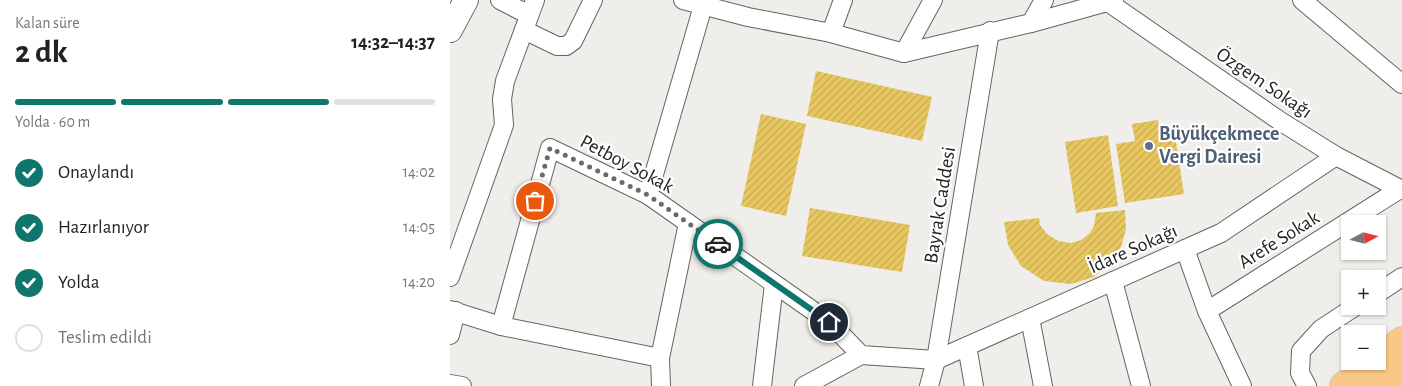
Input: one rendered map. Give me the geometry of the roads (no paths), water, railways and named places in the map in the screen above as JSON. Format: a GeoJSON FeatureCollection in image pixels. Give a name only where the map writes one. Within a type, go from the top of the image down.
{"type":"FeatureCollection","features":[{"type":"Feature","properties":{"kind":"highway"},"geometry":{"type":"LineString","coordinates":[[1386,352],[1402,340]]}},
{"type":"Feature","properties":{"kind":"highway"},"geometry":{"type":"LineString","coordinates":[[1344,386],[1364,370]]}},
{"type":"Feature","properties":{"kind":"highway"},"geometry":{"type":"LineString","coordinates":[[1381,386],[1402,370]]}},
{"type":"Feature","properties":{"kind":"main road"},"geometry":{"type":"LineString","coordinates":[[450,30],[466,0]]}},
{"type":"Feature","properties":{"kind":"street"},"geometry":{"type":"LineString","coordinates":[[500,0],[529,15],[557,46],[566,46],[572,41],[592,0]]}},
{"type":"Feature","properties":{"kind":"street"},"geometry":{"type":"LineString","coordinates":[[683,0],[748,17],[831,33],[904,53],[990,31],[1031,23],[1111,1]]}},
{"type":"Feature","properties":{"kind":"street"},"geometry":{"type":"LineString","coordinates":[[831,33],[843,0]]}},
{"type":"Feature","properties":{"kind":"street"},"geometry":{"type":"LineString","coordinates":[[904,53],[932,0]]}},
{"type":"Feature","properties":{"kind":"street"},"geometry":{"type":"LineString","coordinates":[[1031,23],[1044,0]]}},
{"type":"Feature","properties":{"kind":"street"},"geometry":{"type":"LineString","coordinates":[[1302,0],[1402,84]]}},
{"type":"Feature","properties":{"kind":"street","name":"Özgem Sokağı"},"geometry":{"type":"LineString","coordinates":[[1111,1],[1280,121],[1336,156],[1401,190]]}},
{"type":"Feature","properties":{"kind":"street"},"geometry":{"type":"LineString","coordinates":[[648,195],[703,6]]}},
{"type":"Feature","properties":{"kind":"street"},"geometry":{"type":"LineString","coordinates":[[450,277],[504,125],[502,99],[505,81],[529,15]]}},
{"type":"Feature","properties":{"kind":"street","name":"Bayrak Caddesi"},"geometry":{"type":"LineString","coordinates":[[930,386],[936,360],[990,31]]}},
{"type":"Feature","properties":{"kind":"street","name":"Petboy Sokak"},"geometry":{"type":"LineString","coordinates":[[501,326],[550,148],[648,195],[829,322],[861,355]]}},
{"type":"Feature","properties":{"kind":"street","name":"İdare Sokağı"},"geometry":{"type":"LineString","coordinates":[[936,360],[1221,233],[1336,156]]}},
{"type":"Feature","properties":{"kind":"street","name":"Arefe Sokak"},"geometry":{"type":"LineString","coordinates":[[1207,311],[1401,190]]}},
{"type":"Feature","properties":{"kind":"street"},"geometry":{"type":"LineString","coordinates":[[661,386],[660,358],[688,223]]}},
{"type":"Feature","properties":{"kind":"street"},"geometry":{"type":"LineString","coordinates":[[1185,249],[1207,311],[1242,386]]}},
{"type":"Feature","properties":{"kind":"street"},"geometry":{"type":"LineString","coordinates":[[1386,287],[1402,277]]}},
{"type":"Feature","properties":{"kind":"street"},"geometry":{"type":"LineString","coordinates":[[1113,281],[1141,386]]}},
{"type":"Feature","properties":{"kind":"street"},"geometry":{"type":"LineString","coordinates":[[762,386],[774,284]]}},
{"type":"Feature","properties":{"kind":"street"},"geometry":{"type":"LineString","coordinates":[[450,335],[453,310],[501,326],[660,358]]}},
{"type":"Feature","properties":{"kind":"street"},"geometry":{"type":"LineString","coordinates":[[1307,386],[1300,373],[1301,352],[1321,329],[1342,315]]}},
{"type":"Feature","properties":{"kind":"street"},"geometry":{"type":"LineString","coordinates":[[1030,318],[1043,386]]}},
{"type":"Feature","properties":{"kind":"street"},"geometry":{"type":"LineString","coordinates":[[967,346],[974,386]]}},
{"type":"Feature","properties":{"kind":"street"},"geometry":{"type":"LineString","coordinates":[[804,386],[861,355],[936,360]]}},
{"type":"Feature","properties":{"kind":"street"},"geometry":{"type":"LineString","coordinates":[[450,384],[462,386]]}},
{"type":"Feature","properties":{"kind":"place","name":"Büyükçekmece Vergi Dairesi"},"geometry":{"type":"Point","coordinates":[1149,146]}}]}
